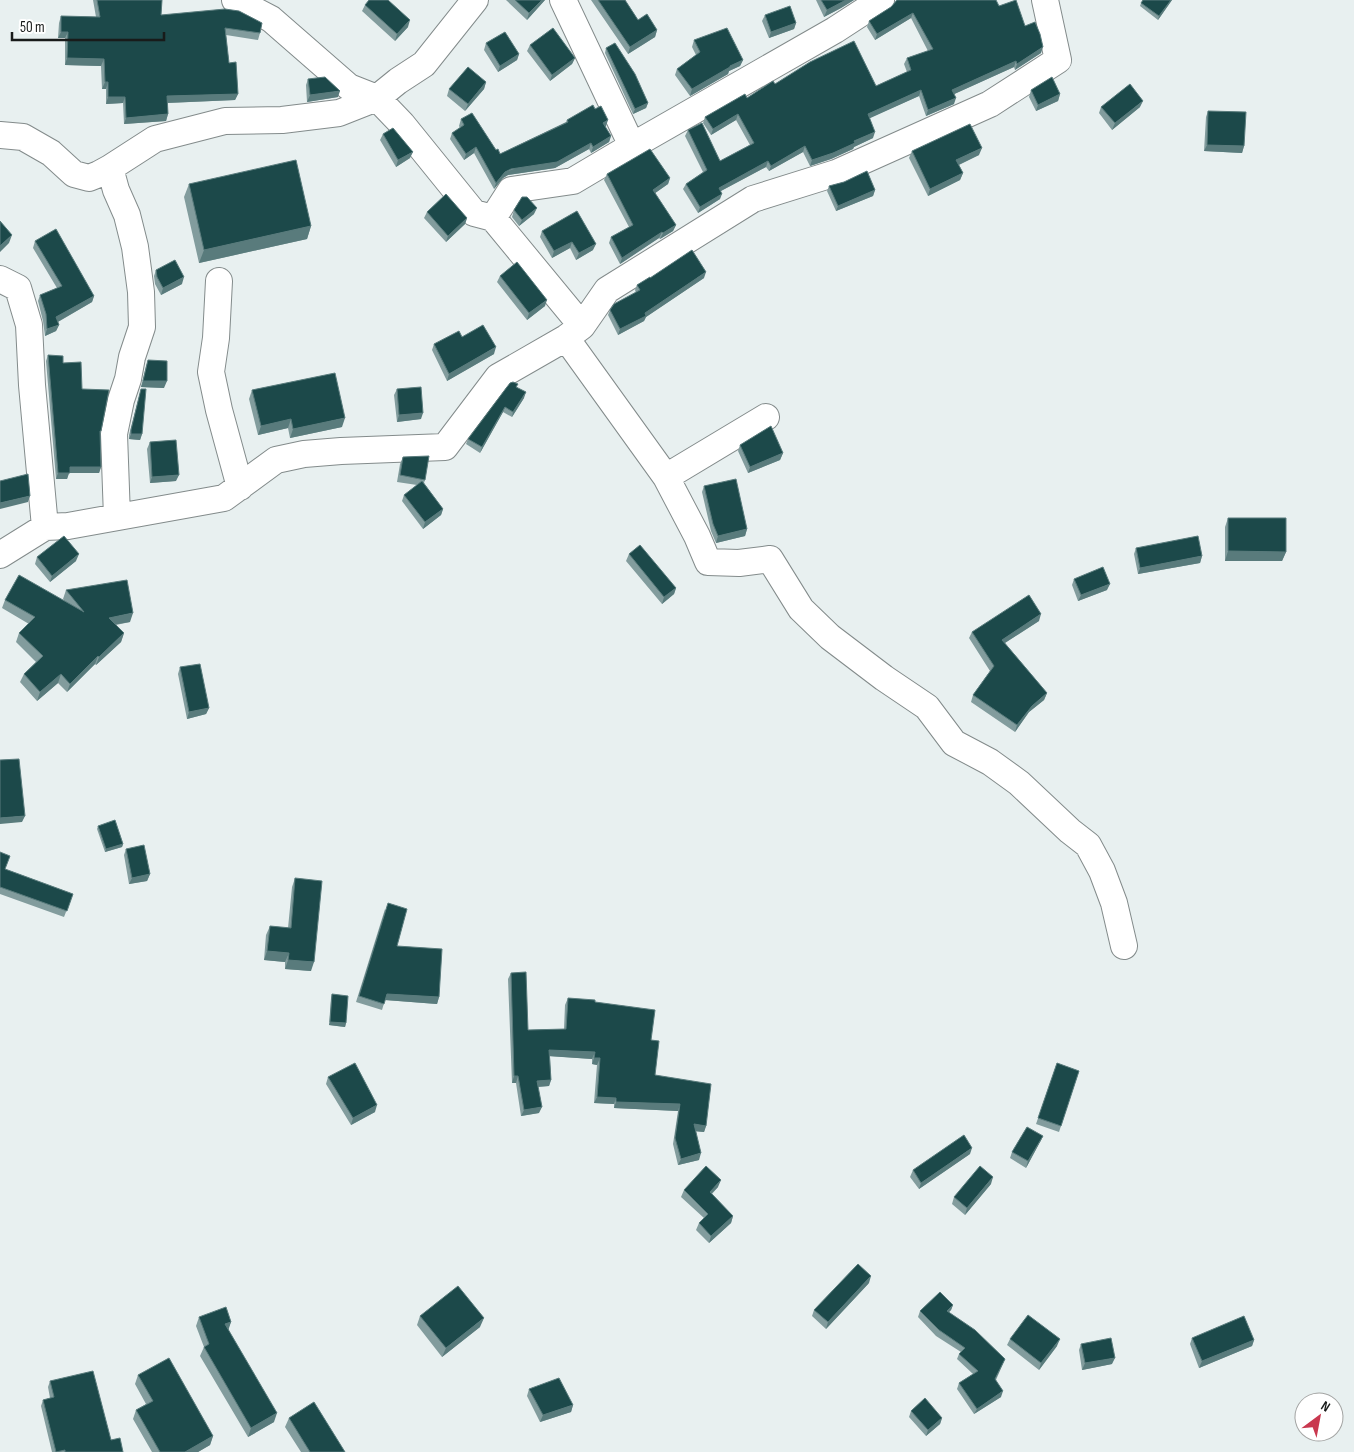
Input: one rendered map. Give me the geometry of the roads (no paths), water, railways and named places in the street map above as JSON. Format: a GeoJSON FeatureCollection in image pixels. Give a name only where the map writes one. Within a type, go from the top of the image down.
{"type":"FeatureCollection","features":[{"type":"Feature","properties":{"kind":"street"},"geometry":{"type":"LineString","coordinates":[[235,0],[271,19],[349,87],[376,98],[402,124],[474,212],[493,218],[574,332],[666,477],[697,536],[708,562],[739,563],[770,559],[801,609],[830,637],[884,678],[927,707],[954,743],[990,762],[1019,783],[1070,831],[1088,845],[1102,871],[1114,903],[1124,946]]}},
{"type":"Feature","properties":{"kind":"street"},"geometry":{"type":"LineString","coordinates":[[0,135],[23,137],[51,153],[74,174],[89,178],[110,168],[155,139],[225,121],[282,120],[338,114],[376,98],[424,64],[474,0]]}},
{"type":"Feature","properties":{"kind":"street"},"geometry":{"type":"LineString","coordinates":[[563,0],[632,146]]}},
{"type":"Feature","properties":{"kind":"street"},"geometry":{"type":"LineString","coordinates":[[493,218],[512,190],[573,181],[835,30],[881,0]]}},
{"type":"Feature","properties":{"kind":"street"},"geometry":{"type":"LineString","coordinates":[[0,555],[45,527],[68,526],[224,498],[276,460],[341,451],[445,447],[498,376],[574,332],[607,290],[753,200],[836,173],[990,104],[1058,60],[1045,0]]}},
{"type":"Feature","properties":{"kind":"street"},"geometry":{"type":"LineString","coordinates":[[110,168],[116,190],[128,215],[135,247],[141,292],[142,327],[132,357],[114,434],[117,517]]}},
{"type":"Feature","properties":{"kind":"street"},"geometry":{"type":"LineString","coordinates":[[0,279],[18,288],[29,325],[32,385],[45,527]]}},
{"type":"Feature","properties":{"kind":"street"},"geometry":{"type":"LineString","coordinates":[[219,282],[216,338],[211,372],[219,410],[240,487]]}},
{"type":"Feature","properties":{"kind":"street"},"geometry":{"type":"LineString","coordinates":[[666,477],[766,417]]}}]}
